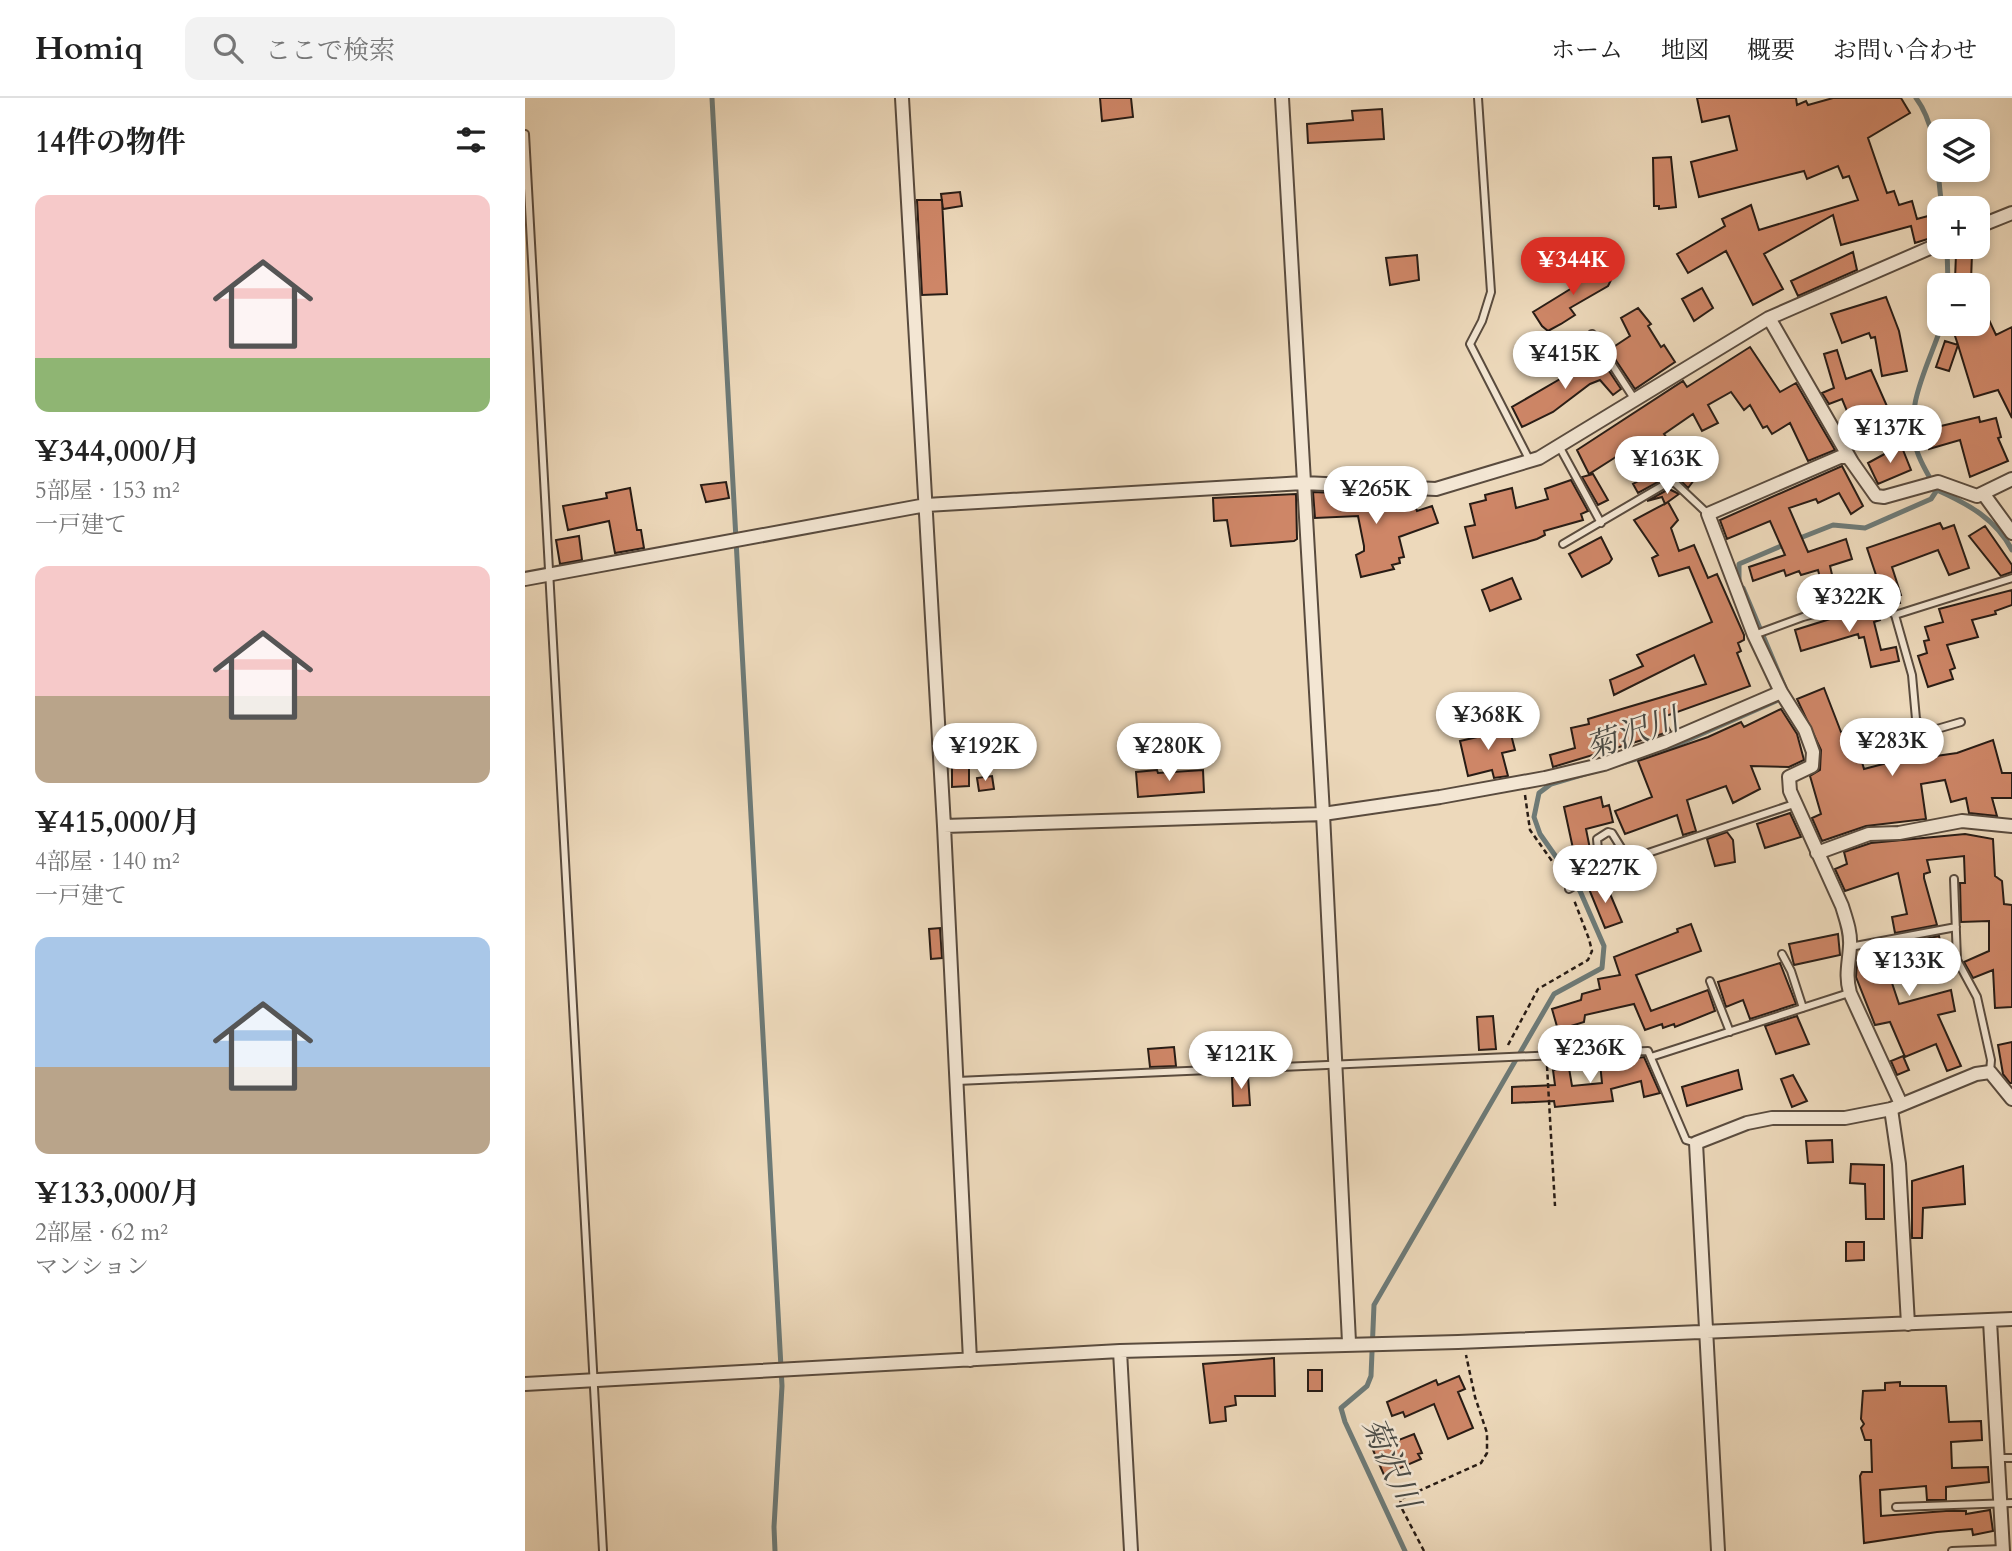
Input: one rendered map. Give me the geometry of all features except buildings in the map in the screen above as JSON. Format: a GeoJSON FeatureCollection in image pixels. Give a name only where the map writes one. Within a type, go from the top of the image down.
{"type":"FeatureCollection","features":[{"type":"Feature","properties":{"kind":"street"},"geometry":{"type":"LineString","coordinates":[[902,98],[944,826],[970,1360]]}},
{"type":"Feature","properties":{"kind":"street"},"geometry":{"type":"LineString","coordinates":[[1282,98],[1324,814],[1333,1065],[1349,1342]]}},
{"type":"Feature","properties":{"kind":"street"},"geometry":{"type":"LineString","coordinates":[[1990,222],[2012,213]]}},
{"type":"Feature","properties":{"kind":"street"},"geometry":{"type":"LineString","coordinates":[[525,579],[549,577],[926,505],[1303,483],[1436,489],[1530,461],[1769,318],[1927,249]]}},
{"type":"Feature","properties":{"kind":"street"},"geometry":{"type":"LineString","coordinates":[[1769,318],[1852,462]]}},
{"type":"Feature","properties":{"kind":"street"},"geometry":{"type":"LineString","coordinates":[[1908,1324],[1896,1106],[1850,993],[1846,975],[1850,947],[1842,906],[1794,804],[1789,777],[1812,766],[1813,752],[1797,713],[1781,692],[1754,635],[1708,514],[1840,457],[1848,457],[1876,496],[1884,497],[1938,482],[1977,496],[1985,495],[2012,479]]}},
{"type":"Feature","properties":{"kind":"street"},"geometry":{"type":"LineString","coordinates":[[1985,495],[2012,533]]}},
{"type":"Feature","properties":{"kind":"street"},"geometry":{"type":"LineString","coordinates":[[944,826],[1324,814],[1526,781],[1616,760],[1781,692]]}},
{"type":"Feature","properties":{"kind":"street"},"geometry":{"type":"LineString","coordinates":[[1818,853],[1869,834],[1899,833],[1962,821],[2012,826]]}},
{"type":"Feature","properties":{"kind":"street"},"geometry":{"type":"LineString","coordinates":[[1718,1551],[1696,1143],[1747,1123],[1772,1118],[1845,1118],[1896,1106],[1976,1074],[1990,1072],[2012,1099]]}},
{"type":"Feature","properties":{"kind":"street"},"geometry":{"type":"LineString","coordinates":[[525,1384],[1120,1351],[1707,1333],[2012,1320]]}},
{"type":"Feature","properties":{"kind":"street"},"geometry":{"type":"LineString","coordinates":[[1990,1321],[1998,1458],[2006,1503],[2003,1550]]}},
{"type":"Feature","properties":{"kind":"street"},"geometry":{"type":"LineString","coordinates":[[1120,1351],[1132,1551]]}},
{"type":"Feature","properties":{"kind":"lane"},"geometry":{"type":"LineString","coordinates":[[1478,98],[1491,292],[1482,321],[1470,344],[1530,461]]}},
{"type":"Feature","properties":{"kind":"lane"},"geometry":{"type":"LineString","coordinates":[[525,134],[603,1551]]}},
{"type":"Feature","properties":{"kind":"lane"},"geometry":{"type":"LineString","coordinates":[[1592,334],[1635,400]]}},
{"type":"Feature","properties":{"kind":"lane"},"geometry":{"type":"LineString","coordinates":[[1559,446],[1601,523]]}},
{"type":"Feature","properties":{"kind":"lane"},"geometry":{"type":"LineString","coordinates":[[1563,544],[1671,482],[1708,514]]}},
{"type":"Feature","properties":{"kind":"lane"},"geometry":{"type":"LineString","coordinates":[[1895,615],[2012,578]]}},
{"type":"Feature","properties":{"kind":"lane"},"geometry":{"type":"LineString","coordinates":[[1754,635],[1803,617],[1875,597],[1895,615],[1912,675],[1916,719],[1923,728],[1937,729],[1961,722]]}},
{"type":"Feature","properties":{"kind":"lane"},"geometry":{"type":"LineString","coordinates":[[1569,888],[1600,871],[1597,839],[1608,832],[1612,833],[1625,854],[1639,856],[1794,804]]}},
{"type":"Feature","properties":{"kind":"lane"},"geometry":{"type":"LineString","coordinates":[[1954,879],[1958,960],[1977,997],[1991,1060],[1990,1072]]}},
{"type":"Feature","properties":{"kind":"lane"},"geometry":{"type":"LineString","coordinates":[[1850,947],[1956,927]]}},
{"type":"Feature","properties":{"kind":"lane"},"geometry":{"type":"LineString","coordinates":[[1782,954],[1791,971],[1803,1008]]}},
{"type":"Feature","properties":{"kind":"lane"},"geometry":{"type":"LineString","coordinates":[[1710,981],[1730,1032]]}},
{"type":"Feature","properties":{"kind":"lane"},"geometry":{"type":"LineString","coordinates":[[1651,1057],[1850,993]]}},
{"type":"Feature","properties":{"kind":"lane"},"geometry":{"type":"LineString","coordinates":[[955,1081],[1648,1051],[1686,1140],[1696,1143]]}},
{"type":"Feature","properties":{"kind":"lane"},"geometry":{"type":"LineString","coordinates":[[1998,1458],[2012,1458]]}},
{"type":"Feature","properties":{"kind":"lane"},"geometry":{"type":"LineString","coordinates":[[1896,1507],[2006,1503]]}},
{"type":"Feature","properties":{"kind":"lane"},"geometry":{"type":"LineString","coordinates":[[1952,1551],[2003,1550]]}},
{"type":"Feature","properties":{"kind":"path"},"geometry":{"type":"LineString","coordinates":[[1501,1057],[1538,989],[1582,965],[1592,951],[1585,924],[1569,888],[1530,830],[1524,803],[1526,781]]}},
{"type":"Feature","properties":{"kind":"path"},"geometry":{"type":"LineString","coordinates":[[1546,1056],[1555,1206]]}},
{"type":"Feature","properties":{"kind":"path"},"geometry":{"type":"LineString","coordinates":[[1424,1551],[1400,1505],[1401,1499],[1481,1462],[1489,1447],[1464,1341]]}},
{"type":"Feature","properties":{"kind":"waterway"},"geometry":{"type":"LineString","coordinates":[[712,98],[782,1386],[775,1551]]}},
{"type":"Feature","properties":{"kind":"waterway","name":"菊沢川"},"geometry":{"type":"LineString","coordinates":[[1916,98],[1933,136],[1941,196]]}},
{"type":"Feature","properties":{"kind":"waterway","name":"菊沢川"},"geometry":{"type":"LineString","coordinates":[[1947,259],[1948,273]]}},
{"type":"Feature","properties":{"kind":"waterway","name":"菊沢川"},"geometry":{"type":"LineString","coordinates":[[1795,540],[1833,525],[1865,528],[1931,499],[1937,490],[1917,451],[1913,418],[1919,386],[1938,336]]}},
{"type":"Feature","properties":{"kind":"waterway"},"geometry":{"type":"LineString","coordinates":[[1937,490],[1960,501],[1989,521],[2012,550]]}},
{"type":"Feature","properties":{"kind":"waterway","name":"菊沢川"},"geometry":{"type":"LineString","coordinates":[[1739,579],[1739,564],[1786,544]]}},
{"type":"Feature","properties":{"kind":"waterway","name":"菊沢川"},"geometry":{"type":"LineString","coordinates":[[1743,588],[1788,695]]}},
{"type":"Feature","properties":{"kind":"waterway","name":"菊沢川"},"geometry":{"type":"LineString","coordinates":[[1405,1551],[1341,1408],[1367,1386],[1371,1376],[1374,1305],[1554,994],[1602,968],[1604,946],[1580,891],[1540,834],[1534,817],[1539,793],[1551,784],[1663,751],[1776,701]]}}]}
